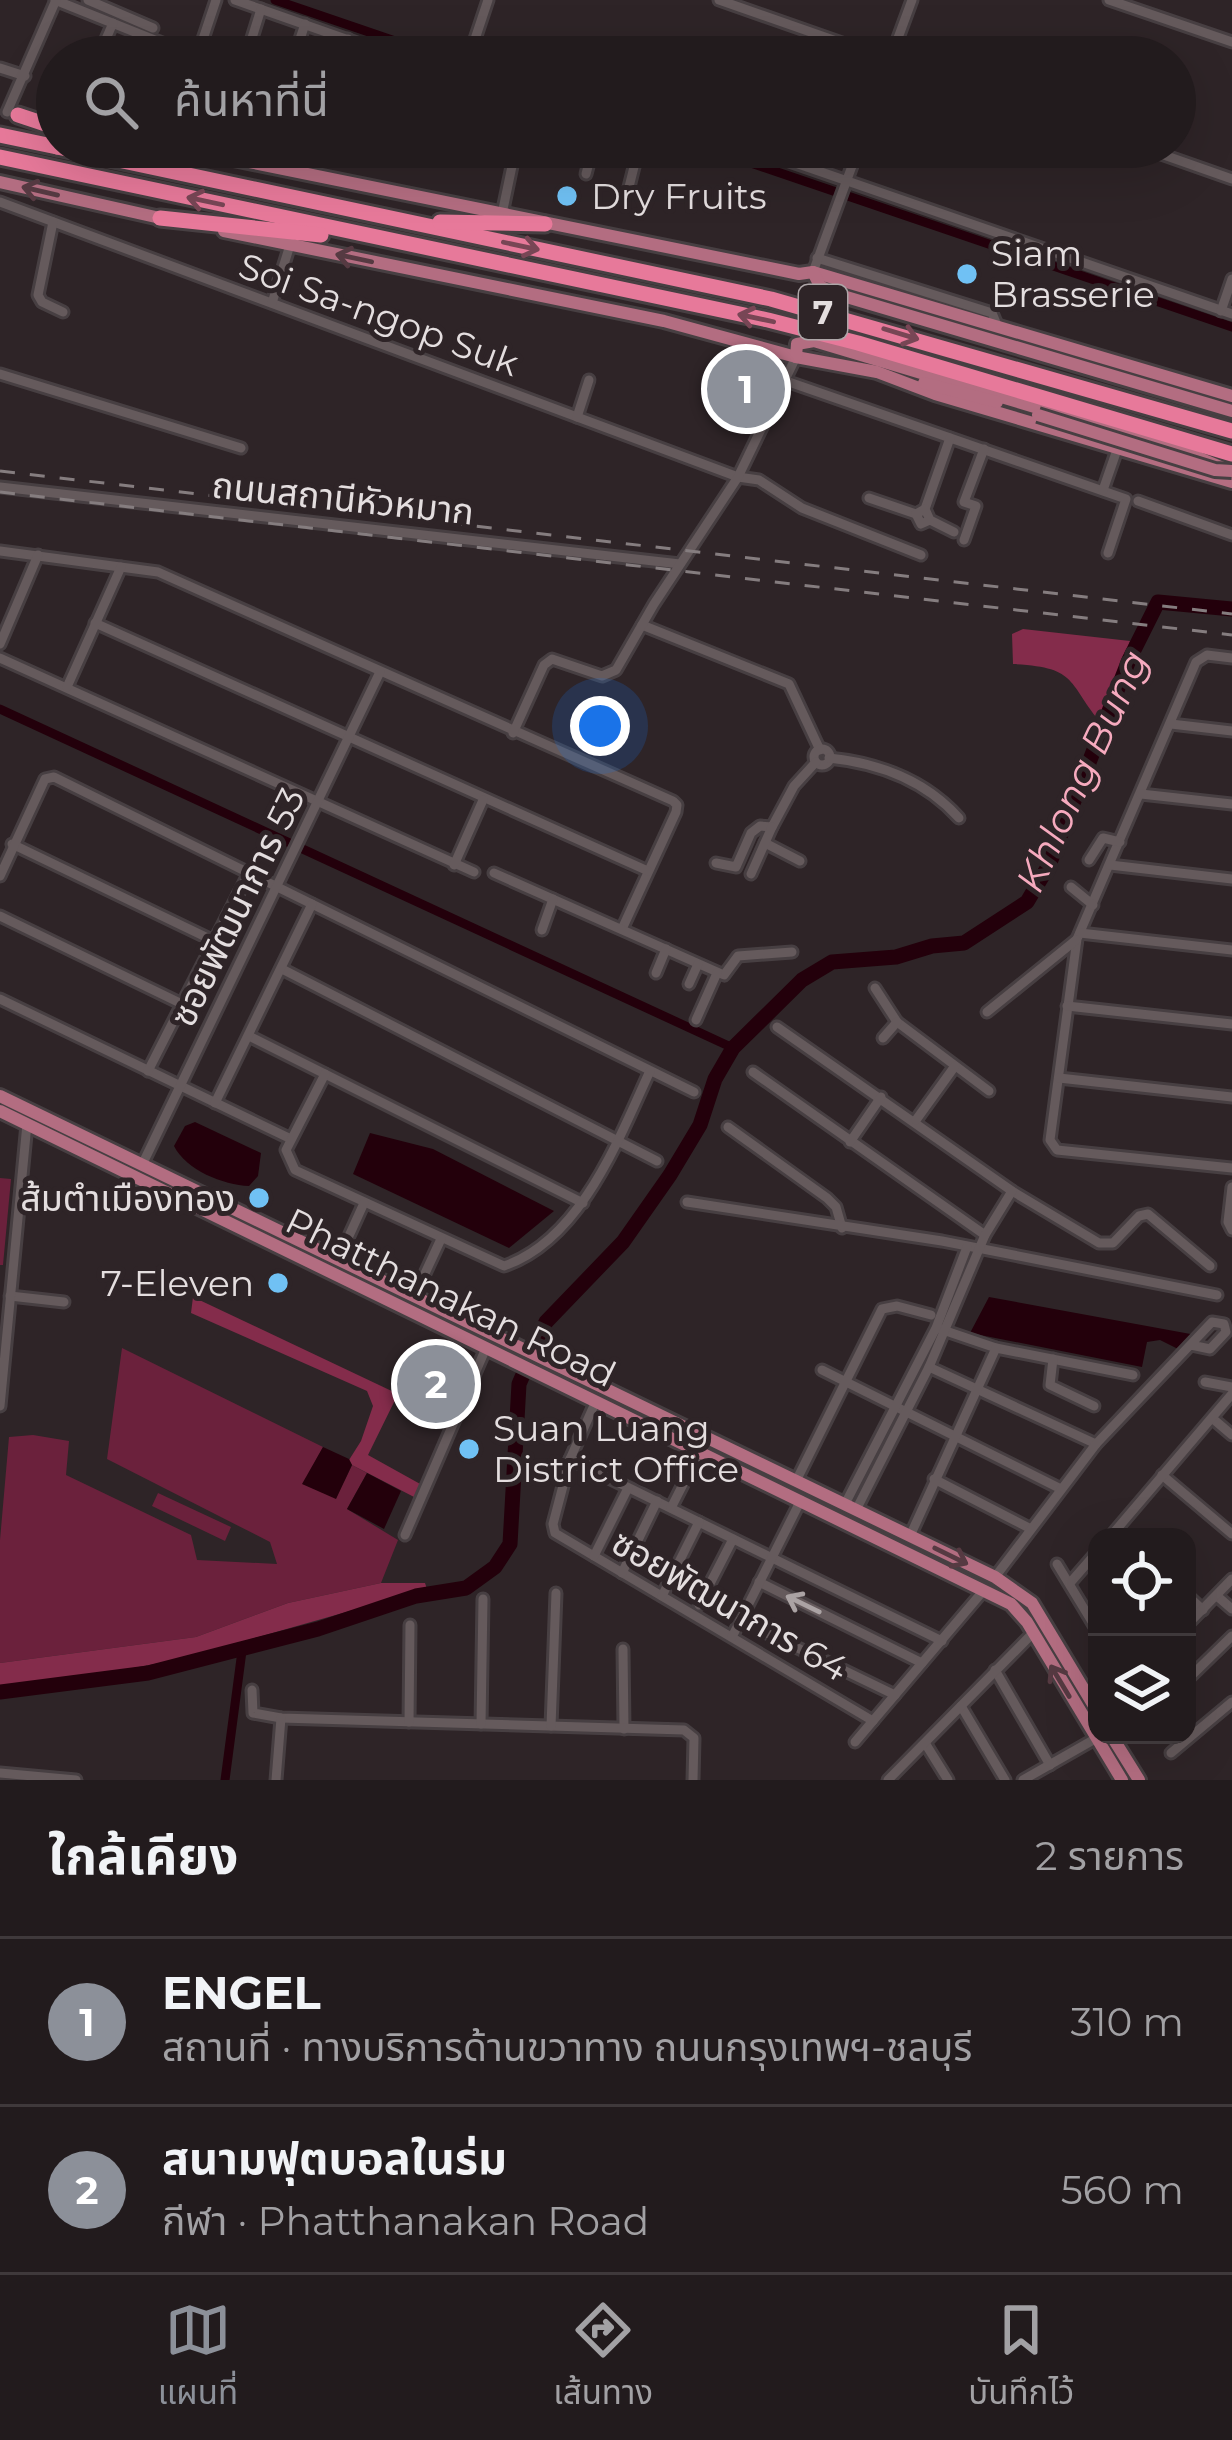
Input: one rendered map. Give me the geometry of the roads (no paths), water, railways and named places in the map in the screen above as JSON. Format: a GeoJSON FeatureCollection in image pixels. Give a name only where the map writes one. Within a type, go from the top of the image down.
{"type":"FeatureCollection","features":[{"type":"Feature","properties":{"kind":"highway","name":"7"},"geometry":{"type":"LineString","coordinates":[[0,135],[36,143]]}},
{"type":"Feature","properties":{"kind":"highway","name":"7"},"geometry":{"type":"LineString","coordinates":[[0,158],[36,166]]}},
{"type":"Feature","properties":{"kind":"highway","name":"7"},"geometry":{"type":"LineString","coordinates":[[47,168],[835,337],[1232,454]]}},
{"type":"Feature","properties":{"kind":"highway","name":"7"},"geometry":{"type":"LineString","coordinates":[[161,168],[771,299],[1232,431]]}},
{"type":"Feature","properties":{"kind":"highway"},"geometry":{"type":"LineString","coordinates":[[180,168],[211,178]]}},
{"type":"Feature","properties":{"kind":"highway"},"geometry":{"type":"LineString","coordinates":[[160,218],[402,244]]}},
{"type":"Feature","properties":{"kind":"highway"},"geometry":{"type":"LineString","coordinates":[[407,222],[545,224]]}},
{"type":"Feature","properties":{"kind":"main road"},"geometry":{"type":"LineString","coordinates":[[277,168],[799,274],[815,265]]}},
{"type":"Feature","properties":{"kind":"main road"},"geometry":{"type":"LineString","coordinates":[[0,182],[664,321],[796,357],[958,391],[1232,472]]}},
{"type":"Feature","properties":{"kind":"main road"},"geometry":{"type":"LineString","coordinates":[[815,265],[828,276],[899,304],[1232,410]]}},
{"type":"Feature","properties":{"kind":"main road"},"geometry":{"type":"LineString","coordinates":[[815,265],[820,286],[833,292],[934,307],[1232,396]]}},
{"type":"Feature","properties":{"kind":"main road"},"geometry":{"type":"LineString","coordinates":[[828,276],[833,292]]}},
{"type":"Feature","properties":{"kind":"main road"},"geometry":{"type":"LineString","coordinates":[[934,307],[971,325],[1232,410]]}},
{"type":"Feature","properties":{"kind":"main road"},"geometry":{"type":"LineString","coordinates":[[796,357],[797,344],[806,340],[877,358],[1185,452],[1232,472]]}},
{"type":"Feature","properties":{"kind":"main road"},"geometry":{"type":"LineString","coordinates":[[877,372],[935,394],[1232,482]]}},
{"type":"Feature","properties":{"kind":"main road","name":"Phatthanakan Road"},"geometry":{"type":"LineString","coordinates":[[0,1096],[141,1180],[374,1285],[486,1348],[543,1359],[802,1489],[984,1590],[1018,1611],[1088,1714]]}},
{"type":"Feature","properties":{"kind":"main road","name":"Phatthanakan Road"},"geometry":{"type":"LineString","coordinates":[[0,1111],[31,1118],[142,1165],[338,1260],[374,1285],[414,1297],[516,1354],[534,1371],[596,1401],[700,1451],[850,1507],[995,1577],[1032,1603],[1088,1696]]}},
{"type":"Feature","properties":{"kind":"main road"},"geometry":{"type":"LineString","coordinates":[[141,1180],[142,1165]]}},
{"type":"Feature","properties":{"kind":"main road","name":"Phatthanakan Road"},"geometry":{"type":"LineString","coordinates":[[1106,1744],[1122,1780]]}},
{"type":"Feature","properties":{"kind":"main road","name":"Phatthanakan Road"},"geometry":{"type":"LineString","coordinates":[[1109,1744],[1138,1780]]}},
{"type":"Feature","properties":{"kind":"street"},"geometry":{"type":"LineString","coordinates":[[41,36],[56,0],[153,28]]}},
{"type":"Feature","properties":{"kind":"street"},"geometry":{"type":"LineString","coordinates":[[88,0],[147,36]]}},
{"type":"Feature","properties":{"kind":"street"},"geometry":{"type":"LineString","coordinates":[[108,36],[125,0]]}},
{"type":"Feature","properties":{"kind":"street"},"geometry":{"type":"LineString","coordinates":[[204,36],[216,0]]}},
{"type":"Feature","properties":{"kind":"street"},"geometry":{"type":"LineString","coordinates":[[235,0],[339,36]]}},
{"type":"Feature","properties":{"kind":"street"},"geometry":{"type":"LineString","coordinates":[[476,36],[488,0]]}},
{"type":"Feature","properties":{"kind":"street"},"geometry":{"type":"LineString","coordinates":[[719,0],[822,36]]}},
{"type":"Feature","properties":{"kind":"street"},"geometry":{"type":"LineString","coordinates":[[899,36],[912,0]]}},
{"type":"Feature","properties":{"kind":"street"},"geometry":{"type":"LineString","coordinates":[[1109,0],[1232,42]]}},
{"type":"Feature","properties":{"kind":"street"},"geometry":{"type":"LineString","coordinates":[[253,36],[261,9]]}},
{"type":"Feature","properties":{"kind":"street"},"geometry":{"type":"LineString","coordinates":[[301,36],[305,24]]}},
{"type":"Feature","properties":{"kind":"street"},"geometry":{"type":"LineString","coordinates":[[8,113],[36,49]]}},
{"type":"Feature","properties":{"kind":"street"},"geometry":{"type":"LineString","coordinates":[[0,68],[25,76]]}},
{"type":"Feature","properties":{"kind":"street"},"geometry":{"type":"LineString","coordinates":[[1196,166],[1232,179]]}},
{"type":"Feature","properties":{"kind":"street"},"geometry":{"type":"LineString","coordinates":[[502,214],[512,168]]}},
{"type":"Feature","properties":{"kind":"street"},"geometry":{"type":"LineString","coordinates":[[586,174],[588,168]]}},
{"type":"Feature","properties":{"kind":"street"},"geometry":{"type":"LineString","coordinates":[[628,191],[634,168]]}},
{"type":"Feature","properties":{"kind":"street"},"geometry":{"type":"LineString","coordinates":[[804,168],[1227,313],[1232,279]]}},
{"type":"Feature","properties":{"kind":"street"},"geometry":{"type":"LineString","coordinates":[[852,168],[815,265],[992,314],[997,326]]}},
{"type":"Feature","properties":{"kind":"street","name":"Soi Sa-ngop Suk"},"geometry":{"type":"LineString","coordinates":[[0,202],[738,477],[759,480],[819,516],[920,555]]}},
{"type":"Feature","properties":{"kind":"street"},"geometry":{"type":"LineString","coordinates":[[53,222],[38,295],[63,313]]}},
{"type":"Feature","properties":{"kind":"street"},"geometry":{"type":"LineString","coordinates":[[272,303],[290,245]]}},
{"type":"Feature","properties":{"kind":"street"},"geometry":{"type":"LineString","coordinates":[[513,734],[544,665],[552,659],[609,676],[738,477],[796,357]]}},
{"type":"Feature","properties":{"kind":"street"},"geometry":{"type":"LineString","coordinates":[[0,374],[242,448]]}},
{"type":"Feature","properties":{"kind":"street"},"geometry":{"type":"LineString","coordinates":[[578,417],[589,380]]}},
{"type":"Feature","properties":{"kind":"street"},"geometry":{"type":"LineString","coordinates":[[786,381],[1126,499],[1108,553]]}},
{"type":"Feature","properties":{"kind":"street"},"geometry":{"type":"LineString","coordinates":[[893,436],[898,420]]}},
{"type":"Feature","properties":{"kind":"street"},"geometry":{"type":"LineString","coordinates":[[924,514],[950,438]]}},
{"type":"Feature","properties":{"kind":"street"},"geometry":{"type":"LineString","coordinates":[[1103,490],[1118,447]]}},
{"type":"Feature","properties":{"kind":"street"},"geometry":{"type":"LineString","coordinates":[[964,541],[976,506],[964,502],[984,449]]}},
{"type":"Feature","properties":{"kind":"street","name":"ถนนสถานีหัวหมาก"},"geometry":{"type":"LineString","coordinates":[[0,487],[680,564]]}},
{"type":"Feature","properties":{"kind":"street"},"geometry":{"type":"LineString","coordinates":[[869,498],[924,514],[954,532]]}},
{"type":"Feature","properties":{"kind":"street"},"geometry":{"type":"LineString","coordinates":[[1138,501],[1232,535]]}},
{"type":"Feature","properties":{"kind":"street"},"geometry":{"type":"LineString","coordinates":[[0,551],[158,572],[677,805],[622,929]]}},
{"type":"Feature","properties":{"kind":"street"},"geometry":{"type":"LineString","coordinates":[[0,644],[38,555]]}},
{"type":"Feature","properties":{"kind":"street"},"geometry":{"type":"LineString","coordinates":[[68,687],[121,567]]}},
{"type":"Feature","properties":{"kind":"street"},"geometry":{"type":"LineString","coordinates":[[95,622],[648,871]]}},
{"type":"Feature","properties":{"kind":"street"},"geometry":{"type":"LineString","coordinates":[[642,625],[789,684],[825,754]]}},
{"type":"Feature","properties":{"kind":"street"},"geometry":{"type":"LineString","coordinates":[[1232,658],[1207,655],[1199,659],[1079,936],[1050,1140],[1057,1150],[1232,1168]]}},
{"type":"Feature","properties":{"kind":"street"},"geometry":{"type":"LineString","coordinates":[[0,658],[474,872]]}},
{"type":"Feature","properties":{"kind":"street","name":"ซอยพัฒนาการ 53"},"geometry":{"type":"LineString","coordinates":[[142,1165],[380,672]]}},
{"type":"Feature","properties":{"kind":"street"},"geometry":{"type":"LineString","coordinates":[[1171,724],[1232,731]]}},
{"type":"Feature","properties":{"kind":"street"},"geometry":{"type":"LineString","coordinates":[[751,874],[794,786],[816,763],[815,754],[866,763],[921,785],[959,818]]}},
{"type":"Feature","properties":{"kind":"street"},"geometry":{"type":"LineString","coordinates":[[0,876],[45,779],[54,777],[694,1092]]}},
{"type":"Feature","properties":{"kind":"street"},"geometry":{"type":"LineString","coordinates":[[1141,794],[1232,804]]}},
{"type":"Feature","properties":{"kind":"street"},"geometry":{"type":"LineString","coordinates":[[454,865],[484,800]]}},
{"type":"Feature","properties":{"kind":"street"},"geometry":{"type":"LineString","coordinates":[[716,862],[736,867],[751,833],[760,826],[772,827]]}},
{"type":"Feature","properties":{"kind":"street"},"geometry":{"type":"LineString","coordinates":[[1089,860],[1103,838],[1120,842]]}},
{"type":"Feature","properties":{"kind":"street"},"geometry":{"type":"LineString","coordinates":[[12,844],[212,940]]}},
{"type":"Feature","properties":{"kind":"street"},"geometry":{"type":"LineString","coordinates":[[765,844],[800,861]]}},
{"type":"Feature","properties":{"kind":"street"},"geometry":{"type":"LineString","coordinates":[[1110,865],[1232,879]]}},
{"type":"Feature","properties":{"kind":"street"},"geometry":{"type":"LineString","coordinates":[[148,1070],[249,873]]}},
{"type":"Feature","properties":{"kind":"street"},"geometry":{"type":"LineString","coordinates":[[494,873],[717,973],[728,975],[736,958],[744,954],[792,952]]}},
{"type":"Feature","properties":{"kind":"street"},"geometry":{"type":"LineString","coordinates":[[1071,887],[1093,904]]}},
{"type":"Feature","properties":{"kind":"street"},"geometry":{"type":"LineString","coordinates":[[542,930],[553,899]]}},
{"type":"Feature","properties":{"kind":"street"},"geometry":{"type":"LineString","coordinates":[[215,1103],[313,904]]}},
{"type":"Feature","properties":{"kind":"street"},"geometry":{"type":"LineString","coordinates":[[0,916],[181,1003]]}},
{"type":"Feature","properties":{"kind":"street"},"geometry":{"type":"LineString","coordinates":[[987,1012],[1079,936],[1232,950]]}},
{"type":"Feature","properties":{"kind":"street"},"geometry":{"type":"LineString","coordinates":[[656,973],[666,949]]}},
{"type":"Feature","properties":{"kind":"street"},"geometry":{"type":"LineString","coordinates":[[688,984],[698,964]]}},
{"type":"Feature","properties":{"kind":"street"},"geometry":{"type":"LineString","coordinates":[[282,969],[657,1161]]}},
{"type":"Feature","properties":{"kind":"street"},"geometry":{"type":"LineString","coordinates":[[696,1020],[717,973]]}},
{"type":"Feature","properties":{"kind":"street"},"geometry":{"type":"LineString","coordinates":[[874,988],[897,1022],[988,1091]]}},
{"type":"Feature","properties":{"kind":"street"},"geometry":{"type":"LineString","coordinates":[[0,999],[291,1138]]}},
{"type":"Feature","properties":{"kind":"street"},"geometry":{"type":"LineString","coordinates":[[1067,1006],[1232,1024]]}},
{"type":"Feature","properties":{"kind":"street"},"geometry":{"type":"LineString","coordinates":[[883,1039],[897,1022]]}},
{"type":"Feature","properties":{"kind":"street"},"geometry":{"type":"LineString","coordinates":[[778,1027],[1012,1191],[1104,1245],[1113,1244],[1139,1216],[1148,1214],[1210,1266]]}},
{"type":"Feature","properties":{"kind":"street"},"geometry":{"type":"LineString","coordinates":[[249,1036],[583,1203]]}},
{"type":"Feature","properties":{"kind":"street"},"geometry":{"type":"LineString","coordinates":[[916,1120],[955,1066]]}},
{"type":"Feature","properties":{"kind":"street"},"geometry":{"type":"LineString","coordinates":[[325,1074],[286,1150],[295,1170],[498,1264],[512,1264],[583,1203],[650,1071]]}},
{"type":"Feature","properties":{"kind":"street"},"geometry":{"type":"LineString","coordinates":[[752,1072],[985,1235]]}},
{"type":"Feature","properties":{"kind":"street"},"geometry":{"type":"LineString","coordinates":[[1059,1078],[1232,1097]]}},
{"type":"Feature","properties":{"kind":"street"},"geometry":{"type":"LineString","coordinates":[[850,1142],[881,1097]]}},
{"type":"Feature","properties":{"kind":"street"},"geometry":{"type":"LineString","coordinates":[[0,1406],[10,1296],[6,1274],[31,1118]]}},
{"type":"Feature","properties":{"kind":"street"},"geometry":{"type":"LineString","coordinates":[[728,1127],[827,1198],[836,1207],[842,1228]]}},
{"type":"Feature","properties":{"kind":"street"},"geometry":{"type":"LineString","coordinates":[[1232,1187],[1228,1222],[1232,1230]]}},
{"type":"Feature","properties":{"kind":"street"},"geometry":{"type":"LineString","coordinates":[[850,1507],[908,1413],[929,1367],[954,1276],[1012,1191]]}},
{"type":"Feature","properties":{"kind":"street"},"geometry":{"type":"LineString","coordinates":[[688,1202],[942,1241],[1217,1295]]}},
{"type":"Feature","properties":{"kind":"street"},"geometry":{"type":"LineString","coordinates":[[338,1260],[364,1203]]}},
{"type":"Feature","properties":{"kind":"street"},"geometry":{"type":"LineString","coordinates":[[414,1297],[441,1239]]}},
{"type":"Feature","properties":{"kind":"street"},"geometry":{"type":"LineString","coordinates":[[942,1241],[954,1276]]}},
{"type":"Feature","properties":{"kind":"street"},"geometry":{"type":"LineString","coordinates":[[850,1507],[895,1406],[940,1329],[973,1247]]}},
{"type":"Feature","properties":{"kind":"street"},"geometry":{"type":"LineString","coordinates":[[10,1296],[64,1302]]}},
{"type":"Feature","properties":{"kind":"street"},"geometry":{"type":"LineString","coordinates":[[732,1637],[882,1309],[897,1306],[932,1315]]}},
{"type":"Feature","properties":{"kind":"street"},"geometry":{"type":"LineString","coordinates":[[940,1329],[996,1348],[1133,1375]]}},
{"type":"Feature","properties":{"kind":"street"},"geometry":{"type":"LineString","coordinates":[[995,1577],[1096,1444],[1191,1345]]}},
{"type":"Feature","properties":{"kind":"street"},"geometry":{"type":"LineString","coordinates":[[405,1534],[486,1348]]}},
{"type":"Feature","properties":{"kind":"street"},"geometry":{"type":"LineString","coordinates":[[910,1536],[996,1348]]}},
{"type":"Feature","properties":{"kind":"street"},"geometry":{"type":"LineString","coordinates":[[1053,1359],[1050,1385],[1094,1406]]}},
{"type":"Feature","properties":{"kind":"street"},"geometry":{"type":"LineString","coordinates":[[929,1367],[1096,1444]]}},
{"type":"Feature","properties":{"kind":"street"},"geometry":{"type":"LineString","coordinates":[[822,1370],[1061,1489]]}},
{"type":"Feature","properties":{"kind":"street"},"geometry":{"type":"LineString","coordinates":[[1118,1528],[1232,1391],[1205,1382]]}},
{"type":"Feature","properties":{"kind":"street","name":"ซอยพัฒนาการ 64"},"geometry":{"type":"LineString","coordinates":[[596,1401],[570,1459],[554,1528],[558,1535],[873,1720]]}},
{"type":"Feature","properties":{"kind":"street"},"geometry":{"type":"LineString","coordinates":[[1212,1418],[1232,1435]]}},
{"type":"Feature","properties":{"kind":"street"},"geometry":{"type":"LineString","coordinates":[[671,1508],[700,1451]]}},
{"type":"Feature","properties":{"kind":"street"},"geometry":{"type":"LineString","coordinates":[[570,1459],[942,1641]]}},
{"type":"Feature","properties":{"kind":"street"},"geometry":{"type":"LineString","coordinates":[[1162,1475],[1232,1534]]}},
{"type":"Feature","properties":{"kind":"street"},"geometry":{"type":"LineString","coordinates":[[934,1479],[1031,1528]]}},
{"type":"Feature","properties":{"kind":"street"},"geometry":{"type":"LineString","coordinates":[[594,1556],[628,1488]]}},
{"type":"Feature","properties":{"kind":"street"},"geometry":{"type":"LineString","coordinates":[[622,1573],[656,1501]]}},
{"type":"Feature","properties":{"kind":"street"},"geometry":{"type":"LineString","coordinates":[[662,1597],[699,1522]]}},
{"type":"Feature","properties":{"kind":"street"},"geometry":{"type":"LineString","coordinates":[[699,1605],[733,1539]]}},
{"type":"Feature","properties":{"kind":"street"},"geometry":{"type":"LineString","coordinates":[[1057,1564],[1088,1614]]}},
{"type":"Feature","properties":{"kind":"street"},"geometry":{"type":"LineString","coordinates":[[1073,1588],[1088,1566]]}},
{"type":"Feature","properties":{"kind":"street"},"geometry":{"type":"LineString","coordinates":[[1196,1616],[1232,1579]]}},
{"type":"Feature","properties":{"kind":"street"},"geometry":{"type":"LineString","coordinates":[[759,1582],[922,1663]]}},
{"type":"Feature","properties":{"kind":"street"},"geometry":{"type":"LineString","coordinates":[[1073,1588],[1088,1602]]}},
{"type":"Feature","properties":{"kind":"street"},"geometry":{"type":"LineString","coordinates":[[855,1742],[984,1590]]}},
{"type":"Feature","properties":{"kind":"street"},"geometry":{"type":"LineString","coordinates":[[550,1726],[556,1593]]}},
{"type":"Feature","properties":{"kind":"street"},"geometry":{"type":"LineString","coordinates":[[1217,1596],[1232,1609]]}},
{"type":"Feature","properties":{"kind":"street"},"geometry":{"type":"LineString","coordinates":[[481,1724],[483,1599]]}},
{"type":"Feature","properties":{"kind":"street"},"geometry":{"type":"LineString","coordinates":[[1196,1603],[1203,1610]]}},
{"type":"Feature","properties":{"kind":"street"},"geometry":{"type":"LineString","coordinates":[[740,1620],[895,1695]]}},
{"type":"Feature","properties":{"kind":"street"},"geometry":{"type":"LineString","coordinates":[[409,1722],[410,1625]]}},
{"type":"Feature","properties":{"kind":"street"},"geometry":{"type":"LineString","coordinates":[[890,1778],[1033,1633]]}},
{"type":"Feature","properties":{"kind":"street"},"geometry":{"type":"LineString","coordinates":[[1196,1671],[1232,1636]]}},
{"type":"Feature","properties":{"kind":"street"},"geometry":{"type":"LineString","coordinates":[[623,1649],[624,1729]]}},
{"type":"Feature","properties":{"kind":"street"},"geometry":{"type":"LineString","coordinates":[[995,1670],[1050,1765]]}},
{"type":"Feature","properties":{"kind":"street"},"geometry":{"type":"LineString","coordinates":[[252,1690],[253,1713],[281,1718],[690,1732],[694,1738],[693,1780]]}},
{"type":"Feature","properties":{"kind":"street"},"geometry":{"type":"LineString","coordinates":[[1171,1753],[1232,1702]]}},
{"type":"Feature","properties":{"kind":"street"},"geometry":{"type":"LineString","coordinates":[[961,1706],[1005,1780]]}},
{"type":"Feature","properties":{"kind":"street"},"geometry":{"type":"LineString","coordinates":[[276,1780],[281,1718]]}},
{"type":"Feature","properties":{"kind":"street"},"geometry":{"type":"LineString","coordinates":[[925,1743],[948,1780]]}},
{"type":"Feature","properties":{"kind":"street"},"geometry":{"type":"LineString","coordinates":[[1023,1780],[1088,1744]]}},
{"type":"Feature","properties":{"kind":"street"},"geometry":{"type":"LineString","coordinates":[[0,1773],[76,1780]]}},
{"type":"Feature","properties":{"kind":"waterway"},"geometry":{"type":"LineString","coordinates":[[275,0],[380,36]]}},
{"type":"Feature","properties":{"kind":"waterway"},"geometry":{"type":"LineString","coordinates":[[766,168],[1232,327]]}},
{"type":"Feature","properties":{"kind":"waterway","name":"Khlong Bung"},"geometry":{"type":"LineString","coordinates":[[0,1692],[148,1673],[318,1629],[416,1596],[466,1588],[495,1567],[510,1544],[519,1384],[546,1322],[623,1242],[670,1175],[700,1125],[715,1079],[733,1048],[802,980],[832,962],[896,957],[964,943],[1027,902],[1049,865],[1129,660],[1158,602],[1232,609]]}},
{"type":"Feature","properties":{"kind":"waterway"},"geometry":{"type":"LineString","coordinates":[[0,709],[733,1048]]}},
{"type":"Feature","properties":{"kind":"waterway"},"geometry":{"type":"LineString","coordinates":[[225,1780],[242,1651]]}},
{"type":"Feature","properties":{"kind":"railway"},"geometry":{"type":"LineString","coordinates":[[0,471],[1232,614]]}},
{"type":"Feature","properties":{"kind":"railway"},"geometry":{"type":"LineString","coordinates":[[0,492],[1232,635]]}},
{"type":"Feature","properties":{"kind":"place","name":"Dry Fruits"},"geometry":{"type":"Point","coordinates":[567,196]}},
{"type":"Feature","properties":{"kind":"place","name":"Siam Brasserie"},"geometry":{"type":"Point","coordinates":[967,274]}},
{"type":"Feature","properties":{"kind":"place","name":"ENGEL"},"geometry":{"type":"Point","coordinates":[746,389]}},
{"type":"Feature","properties":{"kind":"place","name":"ส้มตำเมืองทอง"},"geometry":{"type":"Point","coordinates":[259,1198]}},
{"type":"Feature","properties":{"kind":"place","name":"7-Eleven"},"geometry":{"type":"Point","coordinates":[278,1283]}},
{"type":"Feature","properties":{"kind":"place","name":"สนามฟุตบอลในร่ม"},"geometry":{"type":"Point","coordinates":[436,1384]}},
{"type":"Feature","properties":{"kind":"place","name":"Suan Luang District Office"},"geometry":{"type":"Point","coordinates":[469,1449]}}]}
